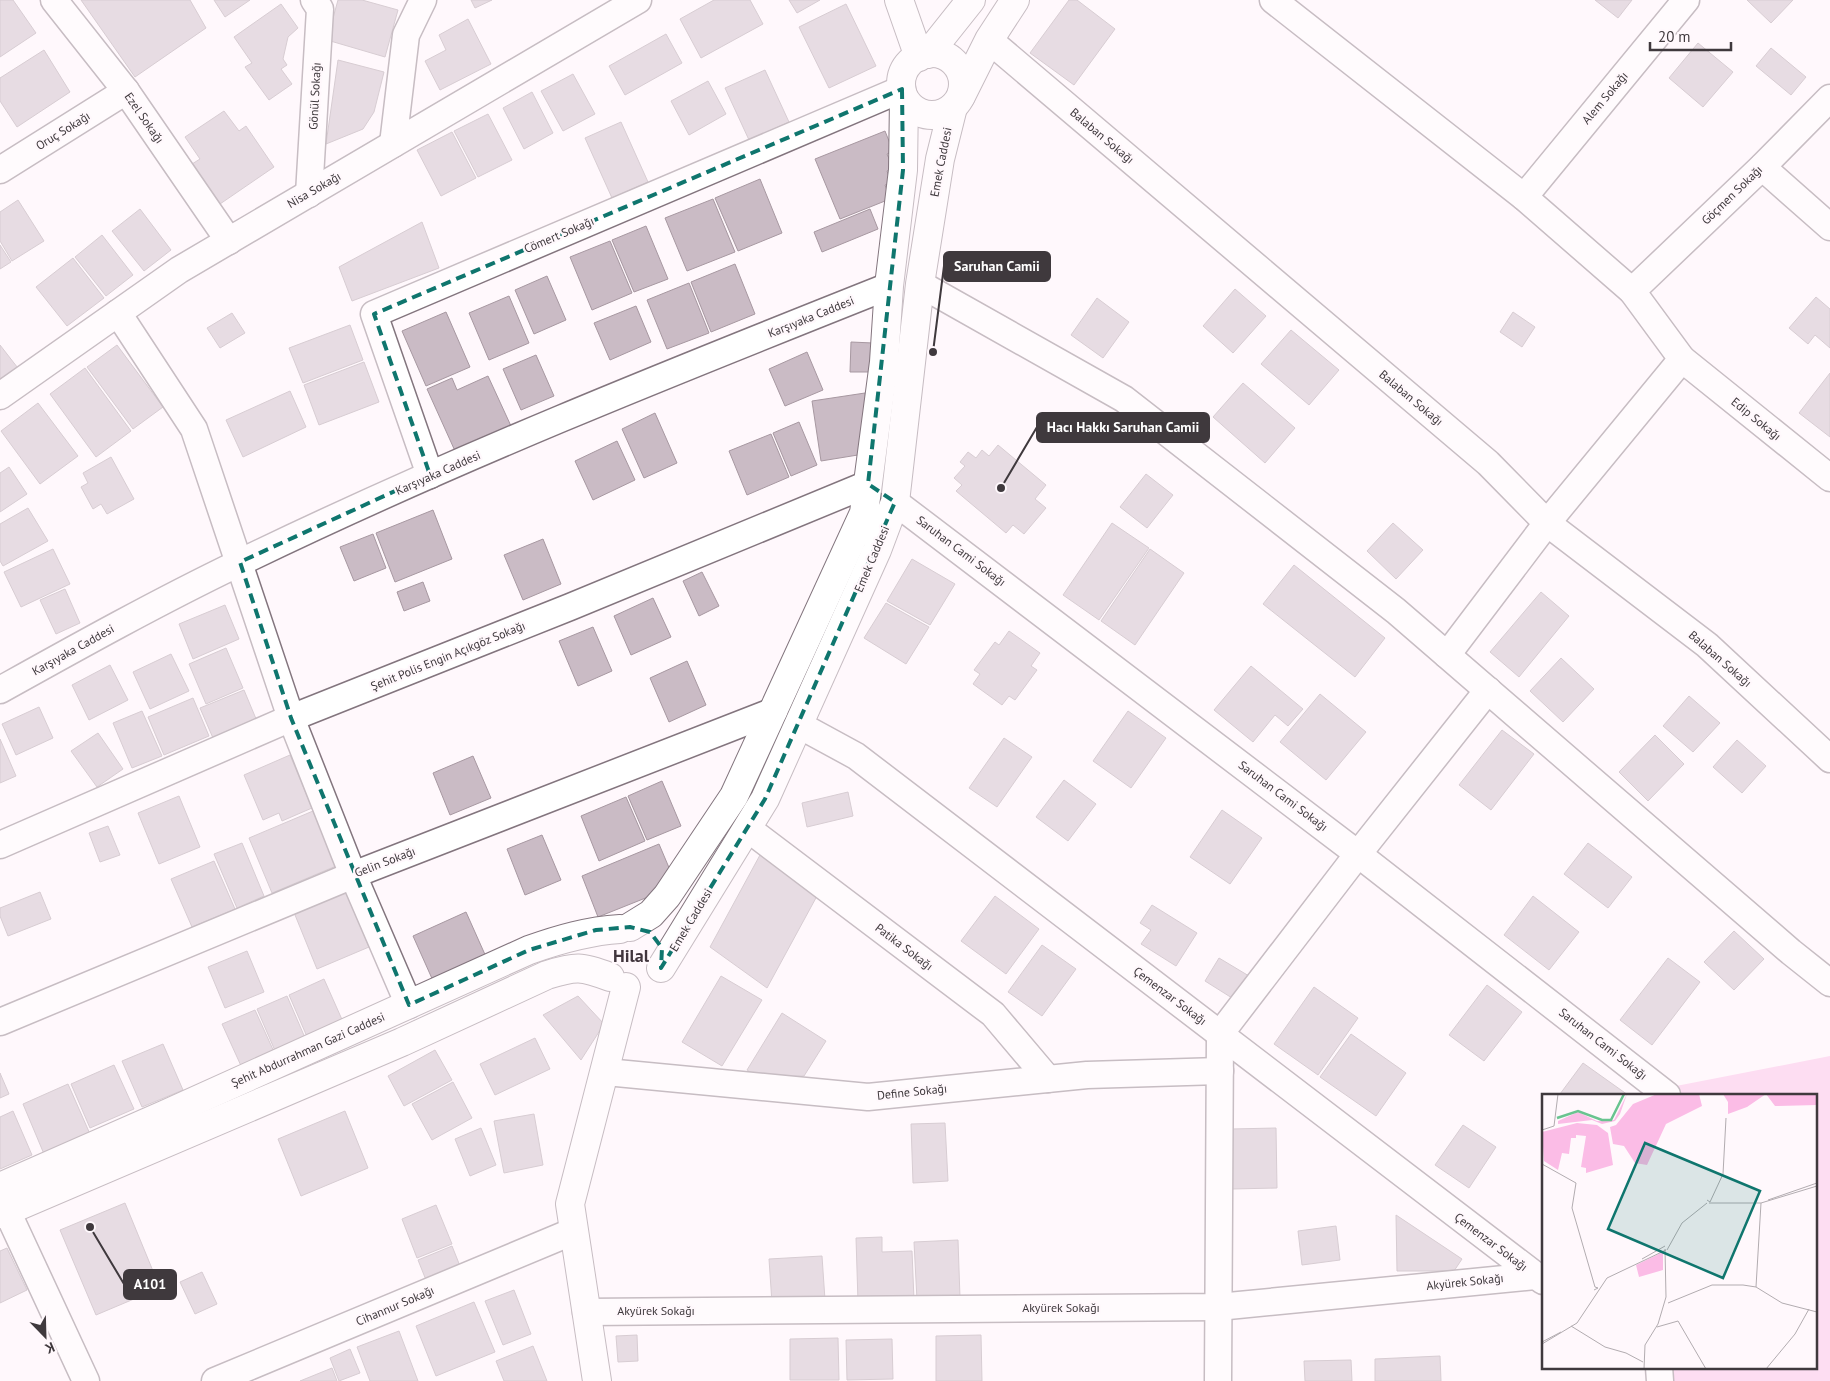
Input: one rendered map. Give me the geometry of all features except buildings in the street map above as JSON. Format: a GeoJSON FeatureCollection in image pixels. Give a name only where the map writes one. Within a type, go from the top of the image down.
{"type":"FeatureCollection","features":[{"type":"Feature","properties":{"kind":"street","name":"Ezel Sokağı"},"geometry":{"type":"LineString","coordinates":[[54,0],[126,91],[229,241]]}},
{"type":"Feature","properties":{"kind":"street","name":"Gönül Sokağı"},"geometry":{"type":"LineString","coordinates":[[309,194],[320,9],[314,0]]}},
{"type":"Feature","properties":{"kind":"street"},"geometry":{"type":"LineString","coordinates":[[394,144],[406,35],[423,0]]}},
{"type":"Feature","properties":{"kind":"street","name":"Nisa Sokağı"},"geometry":{"type":"LineString","coordinates":[[0,396],[179,270],[638,0]]}},
{"type":"Feature","properties":{"kind":"street"},"geometry":{"type":"LineString","coordinates":[[899,0],[924,55]]}},
{"type":"Feature","properties":{"kind":"street"},"geometry":{"type":"LineString","coordinates":[[971,0],[924,55],[911,62],[905,70],[902,79],[903,93],[910,106],[926,115],[936,115],[945,112],[956,103],[989,40],[1015,0]]}},
{"type":"Feature","properties":{"kind":"street","name":"Edip Sokağı"},"geometry":{"type":"LineString","coordinates":[[1273,0],[1524,197],[1632,291],[1682,359],[1830,478]]}},
{"type":"Feature","properties":{"kind":"street","name":"Alem Sokağı"},"geometry":{"type":"LineString","coordinates":[[1524,197],[1686,0]]}},
{"type":"Feature","properties":{"kind":"street","name":"Balaban Sokağı"},"geometry":{"type":"LineString","coordinates":[[989,40],[1488,463],[1548,523],[1707,645],[1830,759]]}},
{"type":"Feature","properties":{"kind":"street"},"geometry":{"type":"LineString","coordinates":[[924,55],[938,54],[955,63],[963,81],[962,90],[956,103]]}},
{"type":"Feature","properties":{"kind":"street","name":"Oruç Sokağı"},"geometry":{"type":"LineString","coordinates":[[0,170],[126,91]]}},
{"type":"Feature","properties":{"kind":"street","name":"Emek Caddesi"},"geometry":{"type":"LineString","coordinates":[[625,928],[650,914],[667,896],[734,796],[864,513],[884,362],[889,286],[903,170],[903,93]]}},
{"type":"Feature","properties":{"kind":"street","name":"Cömert Sokağı"},"geometry":{"type":"LineString","coordinates":[[430,475],[374,314],[903,93]]}},
{"type":"Feature","properties":{"kind":"street","name":"Göçmen Sokağı"},"geometry":{"type":"LineString","coordinates":[[1632,291],[1762,167],[1830,98]]}},
{"type":"Feature","properties":{"kind":"street","name":"Emek Caddesi"},"geometry":{"type":"LineString","coordinates":[[661,968],[765,799],[877,550],[895,502],[920,284],[940,159],[956,103]]}},
{"type":"Feature","properties":{"kind":"street"},"geometry":{"type":"LineString","coordinates":[[1762,167],[1830,227]]}},
{"type":"Feature","properties":{"kind":"street"},"geometry":{"type":"LineString","coordinates":[[889,286],[920,284],[1124,399],[1396,611],[1830,984]]}},
{"type":"Feature","properties":{"kind":"street","name":"Karşıyaka Caddesi"},"geometry":{"type":"LineString","coordinates":[[0,690],[161,602],[240,562],[430,475],[613,396],[889,286]]}},
{"type":"Feature","properties":{"kind":"street"},"geometry":{"type":"LineString","coordinates":[[118,313],[194,429],[291,718],[353,875],[409,1005]]}},
{"type":"Feature","properties":{"kind":"street"},"geometry":{"type":"LineString","coordinates":[[1447,655],[1548,523],[1682,359]]}},
{"type":"Feature","properties":{"kind":"street"},"geometry":{"type":"LineString","coordinates":[[868,484],[895,502]]}},
{"type":"Feature","properties":{"kind":"street","name":"Şehit Polis Engin Açıkgöz Sokağı"},"geometry":{"type":"LineString","coordinates":[[0,844],[291,718],[570,607],[868,484]]}},
{"type":"Feature","properties":{"kind":"street","name":"Saruhan Cami Sokağı"},"geometry":{"type":"LineString","coordinates":[[895,502],[1358,854],[1667,1094]]}},
{"type":"Feature","properties":{"kind":"street"},"geometry":{"type":"LineString","coordinates":[[1218,1381],[1220,1034],[1358,854],[1488,690]]}},
{"type":"Feature","properties":{"kind":"street"},"geometry":{"type":"LineString","coordinates":[[774,711],[799,725]]}},
{"type":"Feature","properties":{"kind":"street","name":"Gelin Sokağı"},"geometry":{"type":"LineString","coordinates":[[0,1022],[353,875],[774,711]]}},
{"type":"Feature","properties":{"kind":"street","name":"Çemenzar Sokağı"},"geometry":{"type":"LineString","coordinates":[[799,725],[856,756],[1539,1279]]}},
{"type":"Feature","properties":{"kind":"street","name":"Patika Sokağı"},"geometry":{"type":"LineString","coordinates":[[747,828],[993,1014],[1048,1079]]}},
{"type":"Feature","properties":{"kind":"street"},"geometry":{"type":"LineString","coordinates":[[86,1381],[2,1204],[402,1042],[547,975],[570,968],[588,969],[618,982],[643,986],[651,982],[661,968],[663,958],[662,948],[650,932],[640,928],[625,928],[612,934],[606,942],[602,960],[605,969],[618,982]]}},
{"type":"Feature","properties":{"kind":"street","name":"Şehit Abdurrahman Gazi Caddesi"},"geometry":{"type":"LineString","coordinates":[[2,1204],[409,1005],[529,950],[565,937],[596,930],[625,928]]}},
{"type":"Feature","properties":{"kind":"street"},"geometry":{"type":"LineString","coordinates":[[597,1381],[570,1204],[606,1072],[618,982]]}},
{"type":"Feature","properties":{"kind":"street","name":"Define Sokağı"},"geometry":{"type":"LineString","coordinates":[[606,1072],[868,1097],[1088,1075],[1220,1071]]}},
{"type":"Feature","properties":{"kind":"street","name":"Cihannur Sokağı"},"geometry":{"type":"LineString","coordinates":[[215,1381],[574,1231]]}},
{"type":"Feature","properties":{"kind":"street","name":"Akyürek Sokağı"},"geometry":{"type":"LineString","coordinates":[[586,1312],[1218,1307],[1539,1279]]}},
{"type":"Feature","properties":{"kind":"street"},"geometry":{"type":"LineString","coordinates":[[1659,1368],[1660,1381]]}},
{"type":"Feature","properties":{"kind":"highlighted area"},"geometry":{"type":"Polygon","coordinates":[[[902,89],[903,170],[868,484],[895,502],[765,799],[661,968],[662,948],[650,932],[630,927],[596,930],[529,950],[409,1005],[291,718],[240,562],[430,475],[374,314],[902,89]]]}},
{"type":"Feature","properties":{"kind":"shaded area"},"geometry":{"type":"Polygon","coordinates":[[[1830,1056],[1830,1381],[1671,1381],[1671,1368],[1818,1368],[1818,1094],[1671,1094],[1671,1087],[1830,1056]]]}},
{"type":"Feature","properties":{"kind":"place","name":"Saruhan Camii"},"geometry":{"type":"Point","coordinates":[933,352]}},
{"type":"Feature","properties":{"kind":"place","name":"Hacı Hakkı Saruhan Camii"},"geometry":{"type":"Point","coordinates":[1001,488]}},
{"type":"Feature","properties":{"kind":"place","name":"A101"},"geometry":{"type":"Point","coordinates":[90,1227]}},
{"type":"Feature","properties":{"kind":"district","name":"Hilal"},"geometry":{"type":"Point","coordinates":[631,956]}}]}
